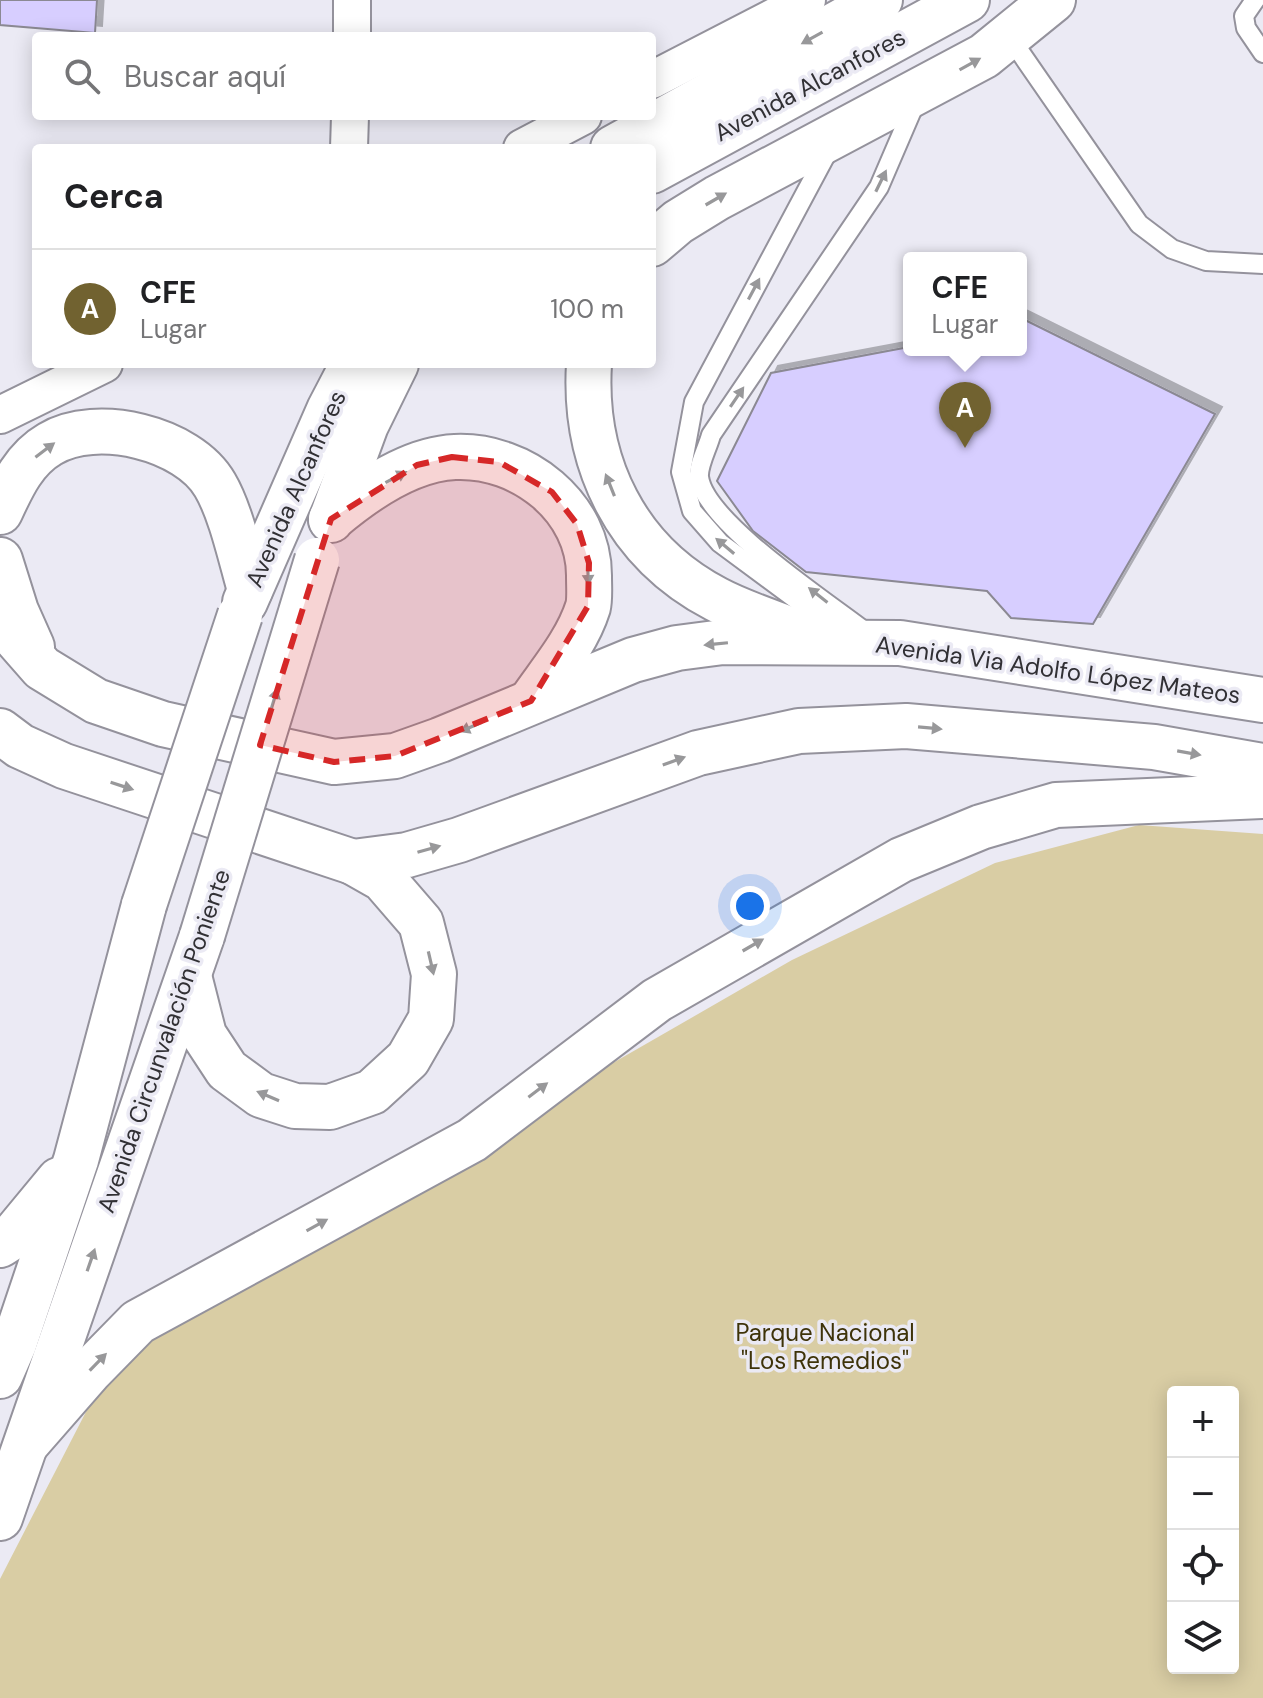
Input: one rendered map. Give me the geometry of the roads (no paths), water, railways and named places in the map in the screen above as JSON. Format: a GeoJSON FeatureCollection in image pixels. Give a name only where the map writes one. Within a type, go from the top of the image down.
{"type":"FeatureCollection","features":[{"type":"Feature","properties":{"kind":"main road","name":"Avenida Alcanfores"},"geometry":{"type":"LineString","coordinates":[[620,144],[880,0]]}},
{"type":"Feature","properties":{"kind":"main road","name":"Avenida Alcanfores"},"geometry":{"type":"LineString","coordinates":[[656,169],[967,0]]}},
{"type":"Feature","properties":{"kind":"main road"},"geometry":{"type":"LineString","coordinates":[[656,241],[678,222],[717,198],[984,56],[1053,0]]}},
{"type":"Feature","properties":{"kind":"main road","name":"Avenida Alcanfores"},"geometry":{"type":"LineString","coordinates":[[245,602],[329,410],[351,368]]}},
{"type":"Feature","properties":{"kind":"main road","name":"Avenida Alcanfores"},"geometry":{"type":"LineString","coordinates":[[317,560],[366,425],[394,368]]}},
{"type":"Feature","properties":{"kind":"main road"},"geometry":{"type":"LineString","coordinates":[[589,368],[591,420],[600,462],[613,495],[631,527],[660,562],[715,599],[853,642]]}},
{"type":"Feature","properties":{"kind":"main road"},"geometry":{"type":"LineString","coordinates":[[0,512],[19,471],[50,443],[89,431],[137,435],[184,453],[215,484],[245,602]]}},
{"type":"Feature","properties":{"kind":"main road"},"geometry":{"type":"LineString","coordinates":[[331,519],[357,497],[417,465],[452,457],[476,457],[499,462],[526,473],[552,492],[577,524],[589,563],[588,606],[569,646],[531,701]]}},
{"type":"Feature","properties":{"kind":"main road"},"geometry":{"type":"LineString","coordinates":[[0,560],[16,611],[42,668]]}},
{"type":"Feature","properties":{"kind":"main road","name":"Avenida Circunvalación Poniente"},"geometry":{"type":"LineString","coordinates":[[0,1518],[189,976],[317,560]]}},
{"type":"Feature","properties":{"kind":"main road","name":"Avenida Circunvalación Poniente"},"geometry":{"type":"LineString","coordinates":[[0,1376],[14,1344],[76,1160],[144,905],[245,602]]}},
{"type":"Feature","properties":{"kind":"main road","name":"Avenida Via Adolfo López Mateos"},"geometry":{"type":"LineString","coordinates":[[0,620],[42,668],[96,701],[163,724],[334,762],[395,756],[633,660],[677,648],[723,642],[900,643],[1263,700]]}},
{"type":"Feature","properties":{"kind":"main road"},"geometry":{"type":"LineString","coordinates":[[353,862],[407,855],[459,840],[698,753],[799,731],[906,726],[1154,747],[1263,766]]}},
{"type":"Feature","properties":{"kind":"main road"},"geometry":{"type":"LineString","coordinates":[[0,731],[20,746],[64,766],[353,862],[383,879],[421,923],[434,974],[431,1019],[408,1059],[372,1092],[330,1107],[295,1106],[261,1095],[227,1070],[204,1035],[189,976]]}},
{"type":"Feature","properties":{"kind":"main road"},"geometry":{"type":"LineString","coordinates":[[0,764],[20,762],[64,766]]}},
{"type":"Feature","properties":{"kind":"main road"},"geometry":{"type":"LineString","coordinates":[[28,1442],[138,1322],[472,1140],[657,1000],[901,860],[981,827],[1056,805],[1263,796]]}},
{"type":"Feature","properties":{"kind":"main road"},"geometry":{"type":"LineString","coordinates":[[0,1245],[11,1238],[76,1160]]}},
{"type":"Feature","properties":{"kind":"street"},"geometry":{"type":"LineString","coordinates":[[352,0],[352,32]]}},
{"type":"Feature","properties":{"kind":"street"},"geometry":{"type":"LineString","coordinates":[[656,78],[807,0]]}},
{"type":"Feature","properties":{"kind":"street"},"geometry":{"type":"LineString","coordinates":[[349,144],[350,120]]}},
{"type":"Feature","properties":{"kind":"street"},"geometry":{"type":"LineString","coordinates":[[530,144],[575,120]]}},
{"type":"Feature","properties":{"kind":"street"},"geometry":{"type":"LineString","coordinates":[[0,415],[96,368]]}},
{"type":"Feature","properties":{"kind":"lane"},"geometry":{"type":"LineString","coordinates":[[1255,0],[1244,16],[1246,28],[1263,53]]}},
{"type":"Feature","properties":{"kind":"lane"},"geometry":{"type":"LineString","coordinates":[[1009,36],[1139,224],[1172,249],[1206,261],[1263,264]]}},
{"type":"Feature","properties":{"kind":"lane"},"geometry":{"type":"LineString","coordinates":[[853,642],[736,532],[709,500],[699,476],[711,435],[879,187],[920,91]]}},
{"type":"Feature","properties":{"kind":"lane"},"geometry":{"type":"LineString","coordinates":[[837,135],[694,402],[681,472],[692,511],[720,543],[853,642]]}},
{"type":"Feature","properties":{"kind":"place","name":"CFE"},"geometry":{"type":"Point","coordinates":[965,448]}},
{"type":"Feature","properties":{"kind":"park label","name":"Parque Nacional \"Los Remedios\""},"geometry":{"type":"Point","coordinates":[825,1347]}}]}
